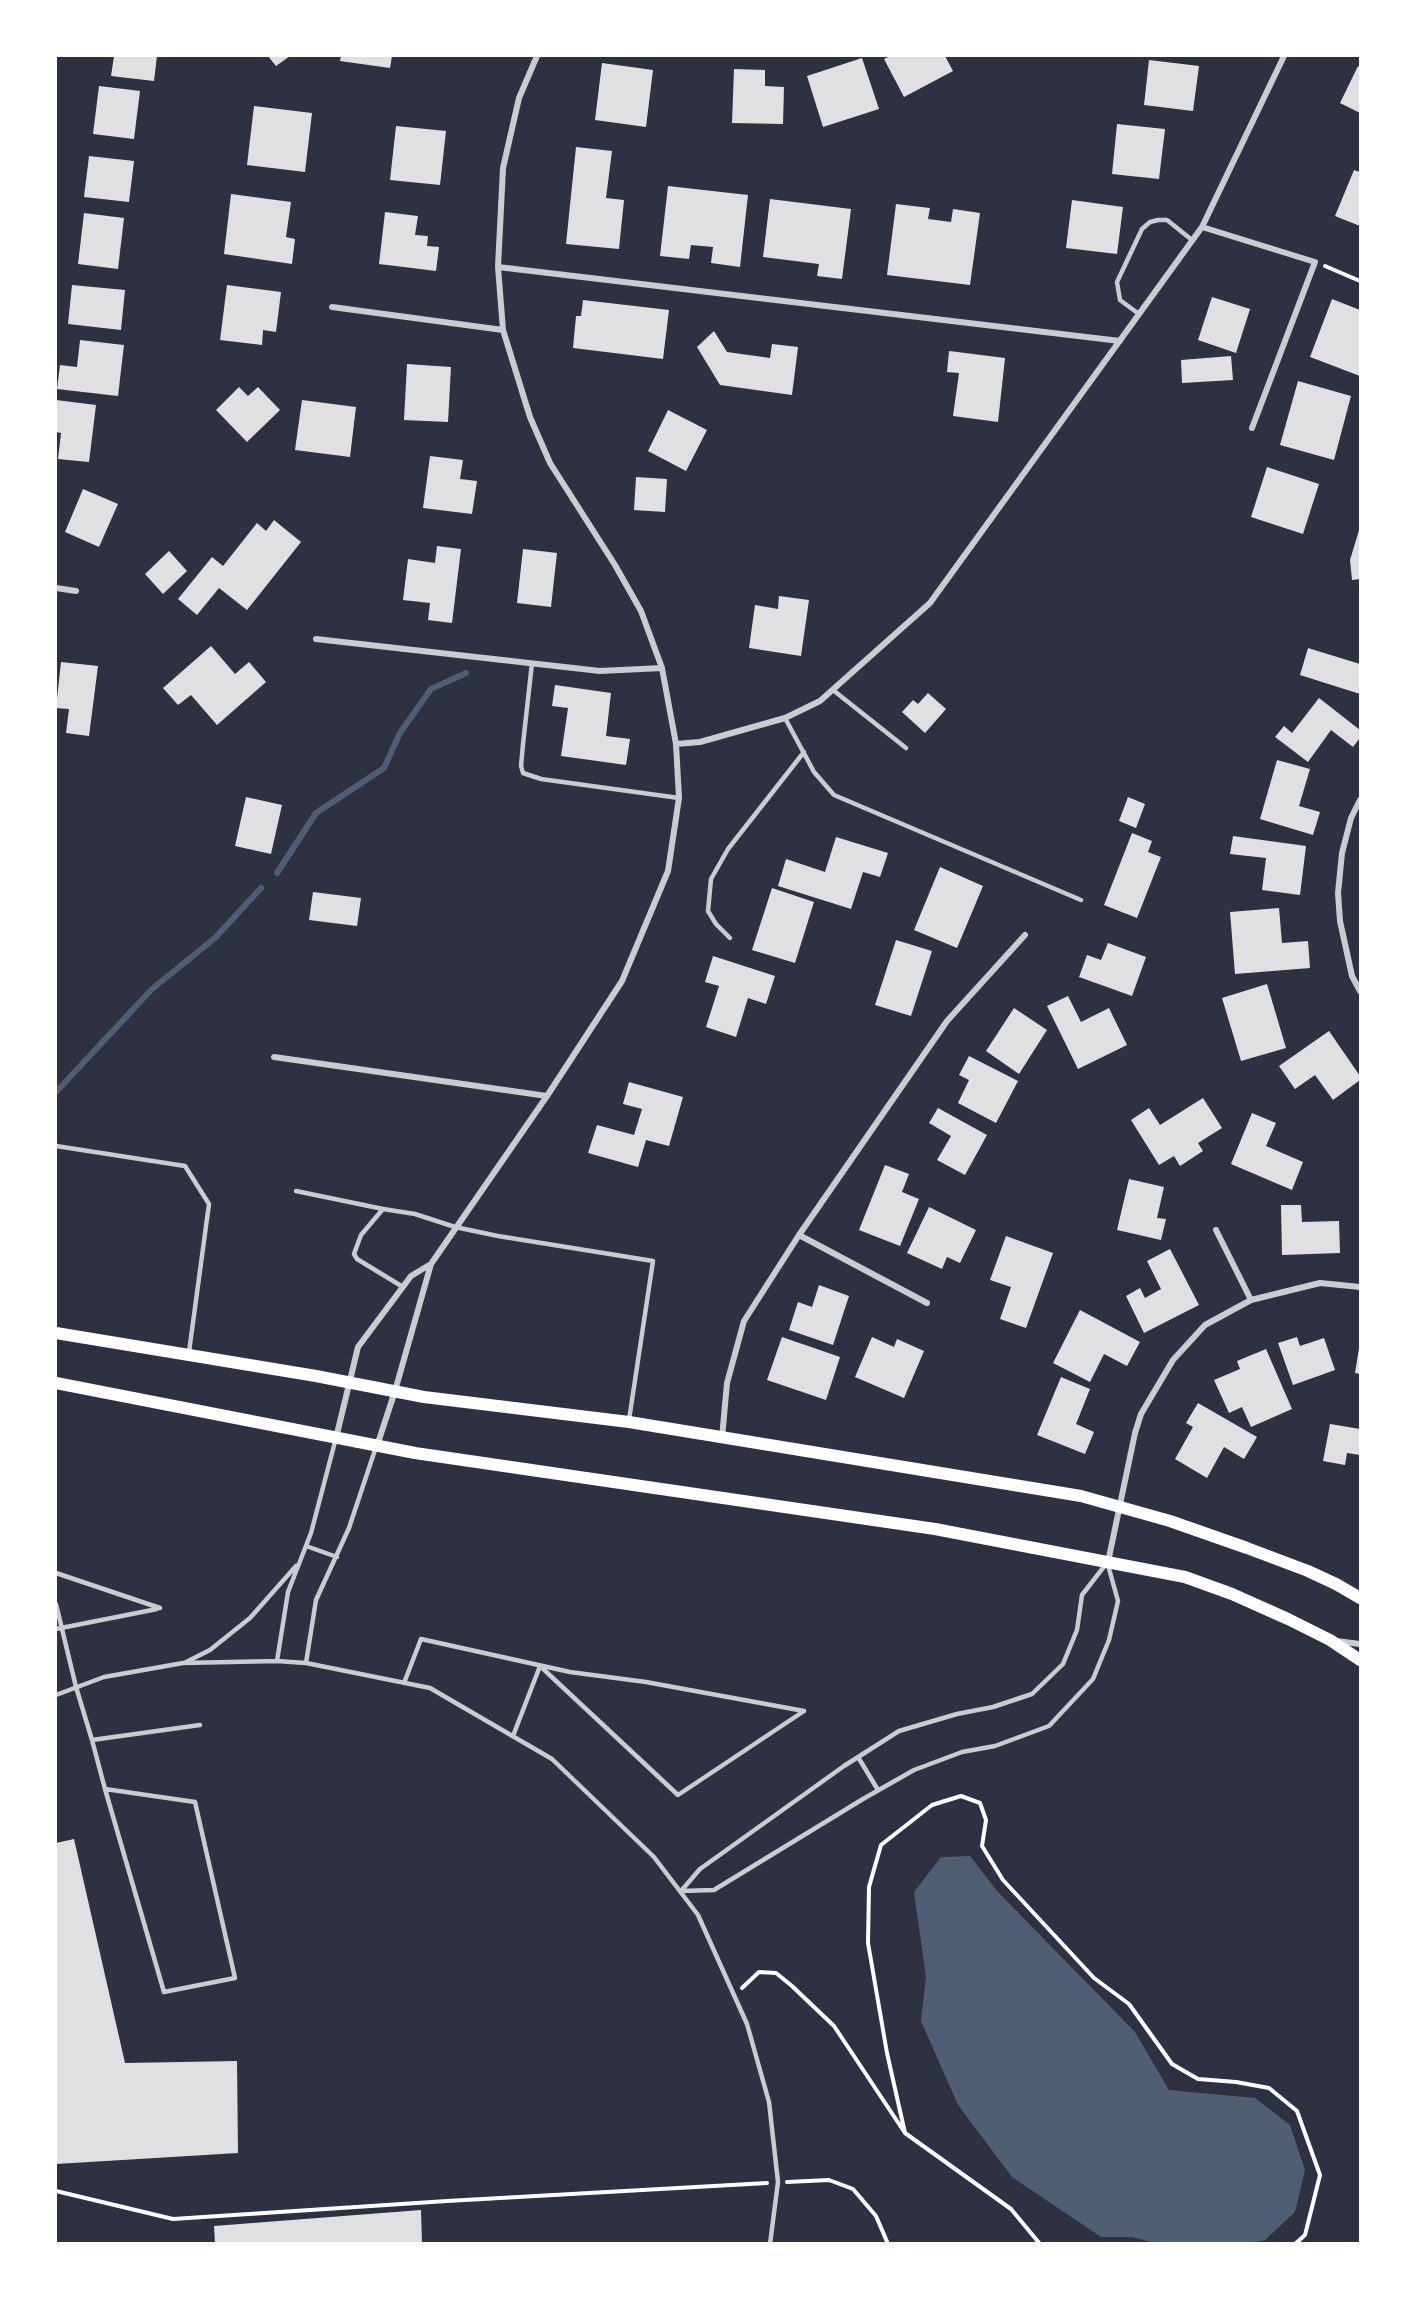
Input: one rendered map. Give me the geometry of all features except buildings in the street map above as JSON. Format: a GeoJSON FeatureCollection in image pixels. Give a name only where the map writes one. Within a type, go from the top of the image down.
{"type":"FeatureCollection","features":[{"type":"Feature","properties":{"kind":"main road"},"geometry":{"type":"LineString","coordinates":[[56,1333],[435,1398],[629,1422],[1081,1496],[1247,1548],[1308,1571],[1360,1598]]}},
{"type":"Feature","properties":{"kind":"main road"},"geometry":{"type":"LineString","coordinates":[[56,1383],[376,1446],[935,1529],[1185,1577],[1288,1618],[1330,1640],[1360,1660]]}},
{"type":"Feature","properties":{"kind":"street"},"geometry":{"type":"LineString","coordinates":[[376,1446],[395,1391],[431,1264],[547,1096],[622,981],[668,871],[679,798],[676,744],[662,668],[636,602],[550,463],[530,417],[503,330],[498,267],[498,229],[503,168],[519,98],[537,56]]}},
{"type":"Feature","properties":{"kind":"street"},"geometry":{"type":"LineString","coordinates":[[676,744],[700,742],[785,718],[820,701],[930,603],[1202,227],[1284,56]]}},
{"type":"Feature","properties":{"kind":"street"},"geometry":{"type":"LineString","coordinates":[[1202,227],[1315,262],[1252,428]]}},
{"type":"Feature","properties":{"kind":"street"},"geometry":{"type":"LineString","coordinates":[[498,267],[1120,340]]}},
{"type":"Feature","properties":{"kind":"street"},"geometry":{"type":"LineString","coordinates":[[332,307],[503,330]]}},
{"type":"Feature","properties":{"kind":"street"},"geometry":{"type":"LineString","coordinates":[[56,588],[76,591]]}},
{"type":"Feature","properties":{"kind":"street"},"geometry":{"type":"LineString","coordinates":[[316,639],[600,671],[662,668]]}},
{"type":"Feature","properties":{"kind":"street"},"geometry":{"type":"LineString","coordinates":[[1360,800],[1351,818],[1342,853],[1338,893],[1342,932],[1352,976],[1360,991]]}},
{"type":"Feature","properties":{"kind":"street"},"geometry":{"type":"LineString","coordinates":[[722,1439],[728,1383],[744,1321],[800,1235],[947,1021],[1025,935]]}},
{"type":"Feature","properties":{"kind":"street"},"geometry":{"type":"LineString","coordinates":[[274,1057],[547,1096]]}},
{"type":"Feature","properties":{"kind":"street"},"geometry":{"type":"LineString","coordinates":[[1216,1230],[1251,1300]]}},
{"type":"Feature","properties":{"kind":"street"},"geometry":{"type":"LineString","coordinates":[[800,1235],[927,1303]]}},
{"type":"Feature","properties":{"kind":"street"},"geometry":{"type":"LineString","coordinates":[[336,1438],[358,1347],[411,1276],[431,1264]]}},
{"type":"Feature","properties":{"kind":"street"},"geometry":{"type":"LineString","coordinates":[[1108,1562],[1134,1433],[1141,1414],[1173,1360],[1205,1325],[1251,1300],[1320,1283],[1360,1287]]}},
{"type":"Feature","properties":{"kind":"street"},"geometry":{"type":"LineString","coordinates":[[1330,1640],[1360,1644]]}},
{"type":"Feature","properties":{"kind":"lane"},"geometry":{"type":"LineString","coordinates":[[1139,314],[1120,300],[1117,282],[1143,229],[1150,222],[1167,220],[1192,240]]}},
{"type":"Feature","properties":{"kind":"lane"},"geometry":{"type":"LineString","coordinates":[[532,663],[521,766],[523,773],[541,779],[679,798]]}},
{"type":"Feature","properties":{"kind":"lane"},"geometry":{"type":"LineString","coordinates":[[833,690],[906,748]]}},
{"type":"Feature","properties":{"kind":"lane"},"geometry":{"type":"LineString","coordinates":[[785,718],[814,772],[834,795],[1081,900]]}},
{"type":"Feature","properties":{"kind":"lane"},"geometry":{"type":"LineString","coordinates":[[730,938],[716,924],[708,911],[711,879],[728,849],[804,752]]}},
{"type":"Feature","properties":{"kind":"lane"},"geometry":{"type":"LineString","coordinates":[[56,1146],[185,1166],[208,1204],[188,1355]]}},
{"type":"Feature","properties":{"kind":"lane"},"geometry":{"type":"LineString","coordinates":[[296,1191],[415,1214],[455,1227],[498,1236],[653,1261],[629,1422]]}},
{"type":"Feature","properties":{"kind":"lane"},"geometry":{"type":"LineString","coordinates":[[382,1209],[361,1235],[354,1254],[357,1259],[403,1287]]}},
{"type":"Feature","properties":{"kind":"lane"},"geometry":{"type":"LineString","coordinates":[[277,1661],[288,1592],[322,1499],[336,1438]]}},
{"type":"Feature","properties":{"kind":"lane"},"geometry":{"type":"LineString","coordinates":[[306,1663],[316,1600],[338,1557],[376,1446]]}},
{"type":"Feature","properties":{"kind":"lane"},"geometry":{"type":"LineString","coordinates":[[306,1546],[338,1557]]}},
{"type":"Feature","properties":{"kind":"lane"},"geometry":{"type":"LineString","coordinates":[[681,1891],[700,1869],[858,1757],[899,1731],[957,1714],[993,1707],[1032,1694],[1063,1664],[1077,1630],[1082,1595],[1108,1562]]}},
{"type":"Feature","properties":{"kind":"lane"},"geometry":{"type":"LineString","coordinates":[[681,1891],[714,1890],[914,1770],[962,1752],[995,1746],[1049,1726],[1093,1679],[1109,1640],[1118,1601],[1108,1562]]}},
{"type":"Feature","properties":{"kind":"lane"},"geometry":{"type":"LineString","coordinates":[[183,1664],[210,1650],[244,1624],[298,1564]]}},
{"type":"Feature","properties":{"kind":"lane"},"geometry":{"type":"LineString","coordinates":[[56,1573],[160,1608],[58,1627]]}},
{"type":"Feature","properties":{"kind":"lane"},"geometry":{"type":"LineString","coordinates":[[56,1604],[58,1627],[92,1740],[105,1789],[164,1992],[235,1978],[195,1802],[105,1789]]}},
{"type":"Feature","properties":{"kind":"lane"},"geometry":{"type":"LineString","coordinates":[[404,1683],[421,1639],[540,1666],[646,1682],[804,1711],[678,1795],[540,1666]]}},
{"type":"Feature","properties":{"kind":"lane"},"geometry":{"type":"LineString","coordinates":[[56,1695],[104,1677],[183,1664],[277,1661],[306,1663],[430,1688],[552,1759],[654,1857],[681,1891],[698,1915],[747,2024],[769,2102],[778,2182],[770,2244]]}},
{"type":"Feature","properties":{"kind":"lane"},"geometry":{"type":"LineString","coordinates":[[513,1736],[540,1666]]}},
{"type":"Feature","properties":{"kind":"lane"},"geometry":{"type":"LineString","coordinates":[[92,1740],[200,1725]]}},
{"type":"Feature","properties":{"kind":"lane"},"geometry":{"type":"LineString","coordinates":[[858,1757],[878,1790]]}},
{"type":"Feature","properties":{"kind":"path"},"geometry":{"type":"LineString","coordinates":[[1315,262],[1360,281]]}},
{"type":"Feature","properties":{"kind":"path"},"geometry":{"type":"LineString","coordinates":[[906,2133],[886,2053],[868,1943],[869,1887],[881,1845],[932,1805],[961,1796],[980,1803],[986,1820],[982,1846],[1003,1880],[1094,1978],[1129,2004],[1172,2064],[1198,2079],[1236,2082],[1269,2088],[1297,2111],[1320,2175],[1305,2235],[1295,2244]]}},
{"type":"Feature","properties":{"kind":"path"},"geometry":{"type":"LineString","coordinates":[[734,1996],[759,1972],[776,1973],[784,1979],[834,2026],[906,2133],[1011,2209],[1040,2244]]}},
{"type":"Feature","properties":{"kind":"path"},"geometry":{"type":"LineString","coordinates":[[56,2191],[172,2219],[459,2200],[829,2180],[853,2189],[876,2216],[888,2244]]}},
{"type":"Feature","properties":{"kind":"water"},"geometry":{"type":"Polygon","coordinates":[[[970,1856],[997,1891],[1135,2032],[1169,2090],[1255,2098],[1290,2125],[1305,2170],[1295,2212],[1265,2240],[1247,2244],[1158,2244],[1132,2237],[1101,2237],[1012,2177],[958,2105],[921,2021],[926,1977],[914,1892],[941,1857],[970,1856]]]}},
{"type":"Feature","properties":{"kind":"waterway"},"geometry":{"type":"LineString","coordinates":[[277,873],[316,813],[384,768],[400,733],[431,689],[466,673]]}},
{"type":"Feature","properties":{"kind":"waterway"},"geometry":{"type":"LineString","coordinates":[[56,1092],[152,989],[215,938],[261,888]]}}]}
